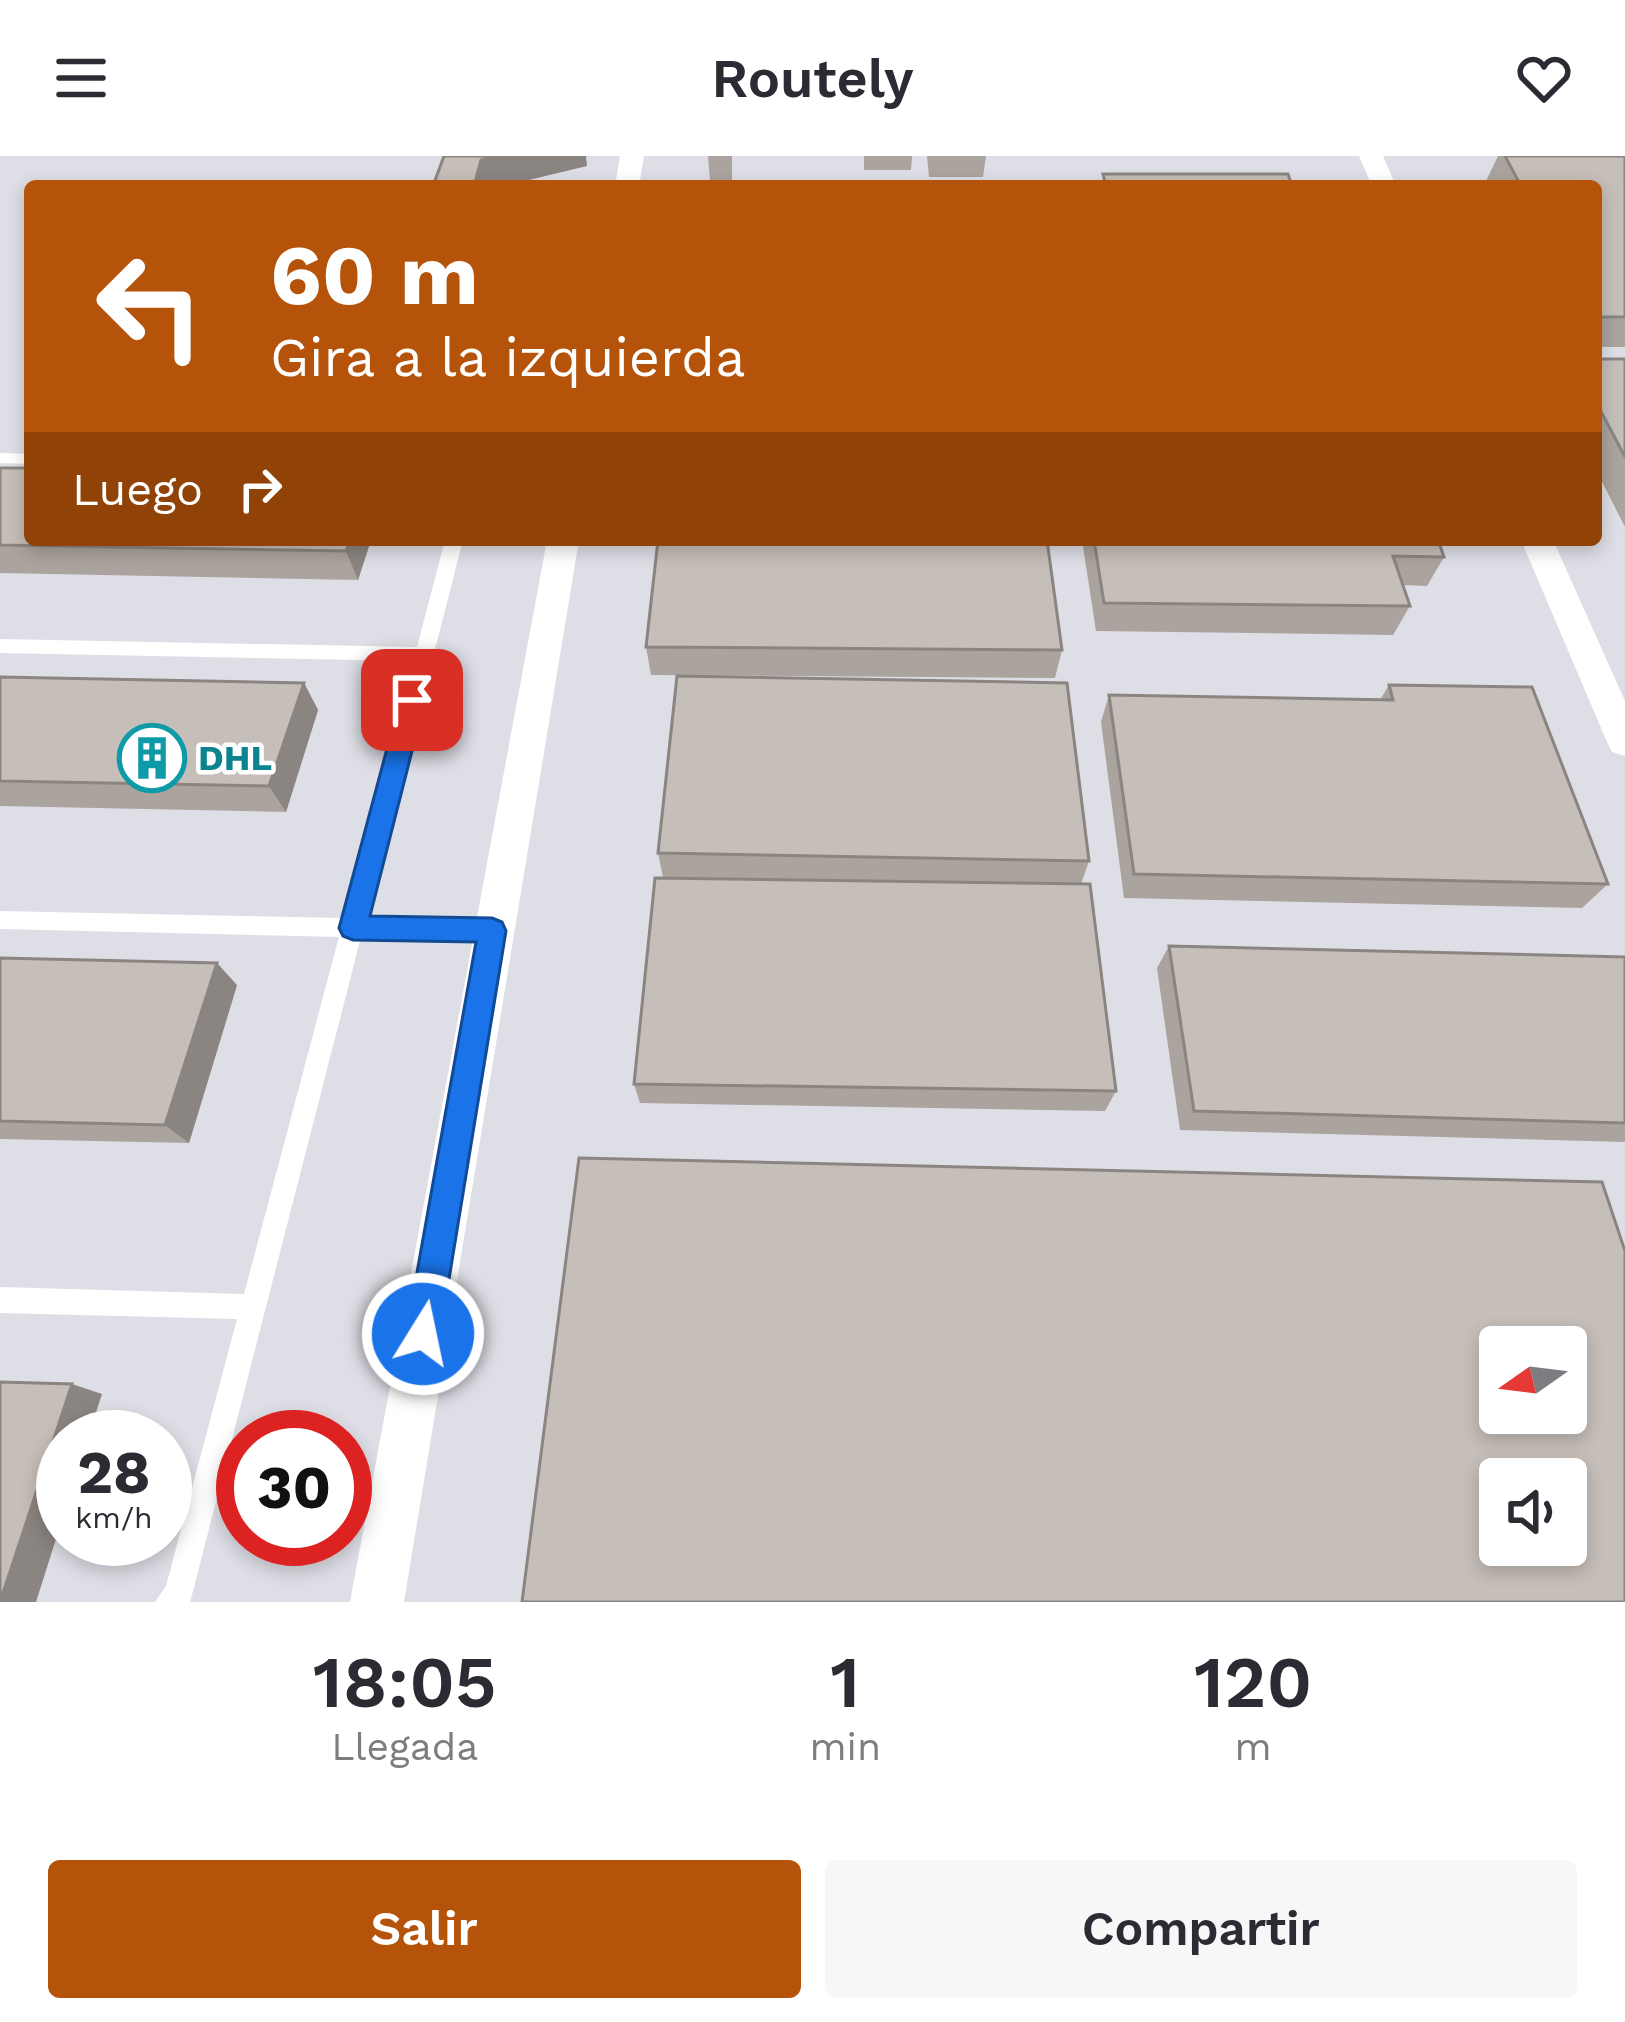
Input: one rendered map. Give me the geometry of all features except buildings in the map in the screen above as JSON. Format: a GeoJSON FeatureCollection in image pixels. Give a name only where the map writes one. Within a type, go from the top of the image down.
{"type":"FeatureCollection","features":[{"type":"Feature","properties":{"kind":"street"},"geometry":{"type":"LineString","coordinates":[[377,1602],[562,546]]}},
{"type":"Feature","properties":{"kind":"street"},"geometry":{"type":"LineString","coordinates":[[1541,546],[1625,742]]}},
{"type":"Feature","properties":{"kind":"lane"},"geometry":{"type":"LineString","coordinates":[[170,1602],[178,1595],[452,546]]}},
{"type":"Feature","properties":{"kind":"lane"},"geometry":{"type":"LineString","coordinates":[[0,646],[424,654]]}},
{"type":"Feature","properties":{"kind":"lane"},"geometry":{"type":"LineString","coordinates":[[0,920],[492,931]]}},
{"type":"Feature","properties":{"kind":"lane"},"geometry":{"type":"LineString","coordinates":[[0,1300],[254,1307]]}},
{"type":"Feature","properties":{"kind":"shaded area"},"geometry":{"type":"Polygon","coordinates":[[[0,156],[1625,156],[1625,1602],[0,1602],[0,156]]]}},
{"type":"Feature","properties":{"kind":"place","name":"DHL"},"geometry":{"type":"Point","coordinates":[152,758]}},
{"type":"Feature","properties":{"kind":"route"},"geometry":{"type":"LineString","coordinates":[[412,700],[353,928],[492,931],[423,1334]]}}]}
